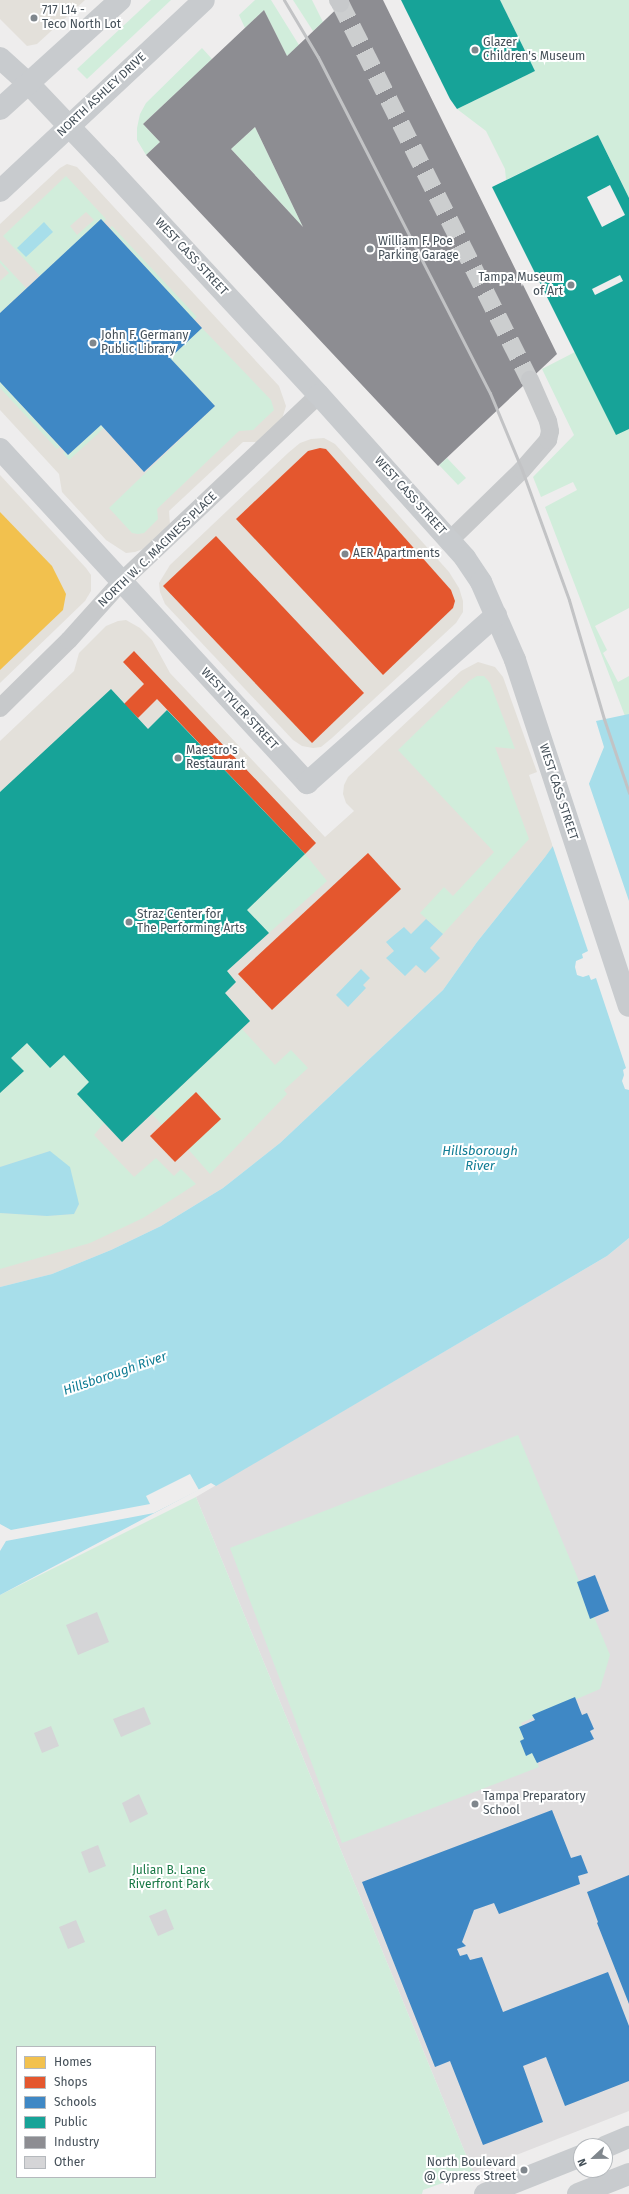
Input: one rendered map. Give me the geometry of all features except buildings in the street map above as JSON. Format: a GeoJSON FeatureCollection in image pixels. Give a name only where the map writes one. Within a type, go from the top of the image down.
{"type":"FeatureCollection","features":[{"type":"Feature","properties":{"kind":"street"},"geometry":{"type":"LineString","coordinates":[[0,109],[120,0]]}},
{"type":"Feature","properties":{"kind":"street","name":"NORTH ASHLEY DRIVE"},"geometry":{"type":"LineString","coordinates":[[0,191],[204,0]]}},
{"type":"Feature","properties":{"kind":"street","name":"WEST CASS STREET"},"geometry":{"type":"LineString","coordinates":[[0,58],[29,84],[319,396],[450,540],[481,582],[515,660],[629,1006]]}},
{"type":"Feature","properties":{"kind":"street"},"geometry":{"type":"LineString","coordinates":[[450,540],[522,470],[548,440],[550,431],[548,421],[530,380]]}},
{"type":"Feature","properties":{"kind":"street","name":"NORTH W. C. MACINESS PLACE"},"geometry":{"type":"LineString","coordinates":[[0,708],[69,640],[122,581],[319,396]]}},
{"type":"Feature","properties":{"kind":"street","name":"WEST TYLER STREET"},"geometry":{"type":"LineString","coordinates":[[0,449],[308,783],[496,615]]}},
{"type":"Feature","properties":{"kind":"street"},"geometry":{"type":"LineString","coordinates":[[613,2144],[629,2137]]}},
{"type":"Feature","properties":{"kind":"street"},"geometry":{"type":"LineString","coordinates":[[485,2194],[573,2159]]}},
{"type":"Feature","properties":{"kind":"street"},"geometry":{"type":"LineString","coordinates":[[578,2194],[629,2174]]}},
{"type":"Feature","properties":{"kind":"shaded area"},"geometry":{"type":"Polygon","coordinates":[[[0,0],[85,0],[37,44],[27,46],[0,19],[0,0]]]}},
{"type":"Feature","properties":{"kind":"shaded area"},"geometry":{"type":"Polygon","coordinates":[[[67,164],[77,167],[279,386],[286,406],[282,419],[258,442],[243,442],[169,511],[170,525],[143,549],[135,552],[126,553],[106,540],[62,492],[59,474],[0,410],[0,224],[60,168],[67,164]]]}},
{"type":"Feature","properties":{"kind":"shaded area"},"geometry":{"type":"Polygon","coordinates":[[[324,438],[335,444],[449,572],[459,588],[463,601],[463,612],[456,623],[332,738],[321,747],[313,748],[302,746],[293,740],[165,604],[160,592],[159,583],[170,565],[288,453],[300,443],[311,439],[324,438]]]}},
{"type":"Feature","properties":{"kind":"shaded area"},"geometry":{"type":"Polygon","coordinates":[[[0,475],[86,568],[91,575],[91,591],[85,601],[0,683],[0,475]]]}},
{"type":"Feature","properties":{"kind":"shaded area"},"geometry":{"type":"Polygon","coordinates":[[[126,620],[140,628],[152,640],[170,673],[325,837],[354,811],[346,803],[343,794],[344,785],[348,777],[461,671],[478,662],[495,667],[503,677],[537,772],[529,775],[553,847],[477,942],[443,990],[280,1143],[223,1188],[161,1226],[111,1250],[52,1274],[0,1287],[0,741],[74,671],[79,653],[106,626],[118,621],[126,620]]]}},
{"type":"Feature","properties":{"kind":"shaded area","name":"Tampa Preparatory School"},"geometry":{"type":"Polygon","coordinates":[[[629,1238],[629,2111],[473,2172],[196,1497],[607,1256],[629,1238]]]}},
{"type":"Feature","properties":{"kind":"green space"},"geometry":{"type":"Polygon","coordinates":[[[151,0],[171,0],[87,79],[77,69],[151,0]]]}},
{"type":"Feature","properties":{"kind":"green space"},"geometry":{"type":"Polygon","coordinates":[[[255,0],[271,0],[299,45],[287,56],[264,10],[245,28],[239,15],[255,0]]]}},
{"type":"Feature","properties":{"kind":"green space"},"geometry":{"type":"Polygon","coordinates":[[[293,0],[312,0],[323,22],[313,31],[293,0]]]}},
{"type":"Feature","properties":{"kind":"green space"},"geometry":{"type":"Polygon","coordinates":[[[500,0],[629,0],[629,198],[598,135],[506,180],[505,169],[486,131],[457,109],[523,77],[527,73],[528,74],[535,71],[500,0]]]}},
{"type":"Feature","properties":{"kind":"green space"},"geometry":{"type":"Polygon","coordinates":[[[202,48],[212,59],[143,124],[160,142],[146,155],[137,140],[137,128],[140,114],[146,103],[202,48]]]}},
{"type":"Feature","properties":{"kind":"green space"},"geometry":{"type":"Polygon","coordinates":[[[255,127],[303,227],[231,149],[255,127]]]}},
{"type":"Feature","properties":{"kind":"green space"},"geometry":{"type":"Polygon","coordinates":[[[66,176],[106,219],[104,222],[101,219],[40,276],[3,236],[66,176]],[[86,212],[70,226],[77,235],[94,220],[86,212]]]}},
{"type":"Feature","properties":{"kind":"green space"},"geometry":{"type":"Polygon","coordinates":[[[112,226],[197,317],[194,320],[110,228],[112,226]]]}},
{"type":"Feature","properties":{"kind":"green space"},"geometry":{"type":"Polygon","coordinates":[[[0,260],[26,288],[0,313],[0,281],[9,273],[0,263],[0,260]]]}},
{"type":"Feature","properties":{"kind":"green space"},"geometry":{"type":"Polygon","coordinates":[[[202,328],[271,400],[274,410],[253,430],[239,431],[157,509],[158,519],[144,533],[132,533],[109,508],[215,406],[170,358],[202,328]]]}},
{"type":"Feature","properties":{"kind":"green space"},"geometry":{"type":"Polygon","coordinates":[[[575,352],[629,429],[629,608],[595,626],[607,650],[603,653],[618,682],[629,676],[629,714],[625,716],[545,507],[577,490],[573,482],[541,497],[533,477],[574,435],[542,369],[575,352]]]}},
{"type":"Feature","properties":{"kind":"green space"},"geometry":{"type":"Polygon","coordinates":[[[0,382],[60,447],[57,449],[0,388],[0,382]]]}},
{"type":"Feature","properties":{"kind":"green space"},"geometry":{"type":"Polygon","coordinates":[[[101,425],[104,428],[69,460],[63,453],[65,452],[68,455],[101,425]]]}},
{"type":"Feature","properties":{"kind":"green space"},"geometry":{"type":"Polygon","coordinates":[[[447,458],[466,478],[458,485],[439,465],[447,458]]]}},
{"type":"Feature","properties":{"kind":"green space"},"geometry":{"type":"Polygon","coordinates":[[[477,676],[484,676],[490,683],[515,749],[495,747],[529,839],[443,934],[420,913],[444,887],[453,896],[494,852],[398,750],[469,681],[477,676]]]}},
{"type":"Feature","properties":{"kind":"green space"},"geometry":{"type":"Polygon","coordinates":[[[305,854],[327,881],[269,933],[247,910],[305,854]]]}},
{"type":"Feature","properties":{"kind":"green space"},"geometry":{"type":"Polygon","coordinates":[[[242,1029],[275,1065],[291,1050],[308,1068],[284,1090],[287,1094],[210,1174],[188,1149],[196,1093],[162,1125],[152,1114],[242,1029]]]}},
{"type":"Feature","properties":{"kind":"green space"},"geometry":{"type":"Polygon","coordinates":[[[27,1043],[64,1055],[89,1082],[77,1094],[104,1123],[94,1135],[134,1177],[156,1158],[174,1176],[181,1169],[196,1184],[143,1218],[90,1243],[0,1269],[0,1213],[47,1216],[74,1214],[79,1204],[50,1151],[0,1167],[0,1093],[24,1071],[11,1058],[27,1043]]]}},
{"type":"Feature","properties":{"kind":"green space"},"geometry":{"type":"Polygon","coordinates":[[[518,1435],[610,1655],[600,1689],[521,1723],[539,1767],[342,1843],[230,1548],[518,1435]]]}},
{"type":"Feature","properties":{"kind":"green space","name":"Julian B. Lane Riverfront Park"},"geometry":{"type":"Polygon","coordinates":[[[196,1497],[473,2172],[423,2190],[422,2194],[0,2194],[0,1595],[196,1497]]]}},
{"type":"Feature","properties":{"kind":"water"},"geometry":{"type":"Polygon","coordinates":[[[44,222],[53,232],[26,257],[17,248],[44,222]]]}},
{"type":"Feature","properties":{"kind":"water","name":"Hillsborough River"},"geometry":{"type":"Polygon","coordinates":[[[629,714],[629,1238],[607,1256],[216,1486],[211,1483],[0,1595],[0,1287],[52,1274],[111,1250],[161,1226],[223,1188],[280,1143],[443,990],[477,942],[545,857],[577,813],[604,747],[596,721],[629,714]]]}},
{"type":"Feature","properties":{"kind":"water"},"geometry":{"type":"Polygon","coordinates":[[[426,919],[443,934],[430,948],[440,958],[425,973],[416,965],[405,976],[386,958],[394,951],[386,942],[404,927],[411,934],[426,919]]]}},
{"type":"Feature","properties":{"kind":"water"},"geometry":{"type":"Polygon","coordinates":[[[361,969],[370,978],[363,985],[366,988],[348,1007],[336,995],[361,969]]]}},
{"type":"Feature","properties":{"kind":"water"},"geometry":{"type":"Polygon","coordinates":[[[50,1151],[70,1167],[79,1204],[74,1214],[47,1216],[0,1213],[0,1167],[50,1151]]]}},
{"type":"Feature","properties":{"kind":"pier"},"geometry":{"type":"Polygon","coordinates":[[[588,781],[629,901],[629,1090],[625,1089],[622,1081],[624,1075],[623,1070],[626,1068],[596,978],[591,980],[589,975],[583,977],[577,975],[575,967],[576,961],[583,958],[582,954],[588,951],[552,844],[576,812],[588,781]]]}},
{"type":"Feature","properties":{"kind":"pier"},"geometry":{"type":"Polygon","coordinates":[[[190,1474],[199,1490],[154,1513],[6,1541],[0,1551],[0,1524],[11,1530],[150,1504],[146,1496],[190,1474]]]}},
{"type":"Feature","properties":{"kind":"tunnel"},"geometry":{"type":"LineString","coordinates":[[340,3],[530,380]]}},
{"type":"Feature","properties":{"kind":"railway"},"geometry":{"type":"LineString","coordinates":[[284,0],[318,57],[490,393],[522,470],[569,600],[604,719],[629,793]]}},
{"type":"Feature","properties":{"kind":"place","name":"717 L14 - Teco North Lot"},"geometry":{"type":"Point","coordinates":[34,18]}},
{"type":"Feature","properties":{"kind":"place","name":"Glazer Children's Museum"},"geometry":{"type":"Point","coordinates":[475,50]}},
{"type":"Feature","properties":{"kind":"place","name":"William F. Poe Parking Garage"},"geometry":{"type":"Point","coordinates":[370,249]}},
{"type":"Feature","properties":{"kind":"place","name":"Tampa Museum of Art"},"geometry":{"type":"Point","coordinates":[571,285]}},
{"type":"Feature","properties":{"kind":"place","name":"John F. Germany Public Library"},"geometry":{"type":"Point","coordinates":[93,343]}},
{"type":"Feature","properties":{"kind":"place","name":"AER Apartments"},"geometry":{"type":"Point","coordinates":[345,554]}},
{"type":"Feature","properties":{"kind":"place","name":"Maestro's Restaurant"},"geometry":{"type":"Point","coordinates":[178,758]}},
{"type":"Feature","properties":{"kind":"place","name":"Straz Center for The Performing Arts"},"geometry":{"type":"Point","coordinates":[129,922]}},
{"type":"Feature","properties":{"kind":"place","name":"Tampa Preparatory School"},"geometry":{"type":"Point","coordinates":[475,1804]}},
{"type":"Feature","properties":{"kind":"place","name":"North Boulevard @ Cypress Street"},"geometry":{"type":"Point","coordinates":[524,2170]}}]}
